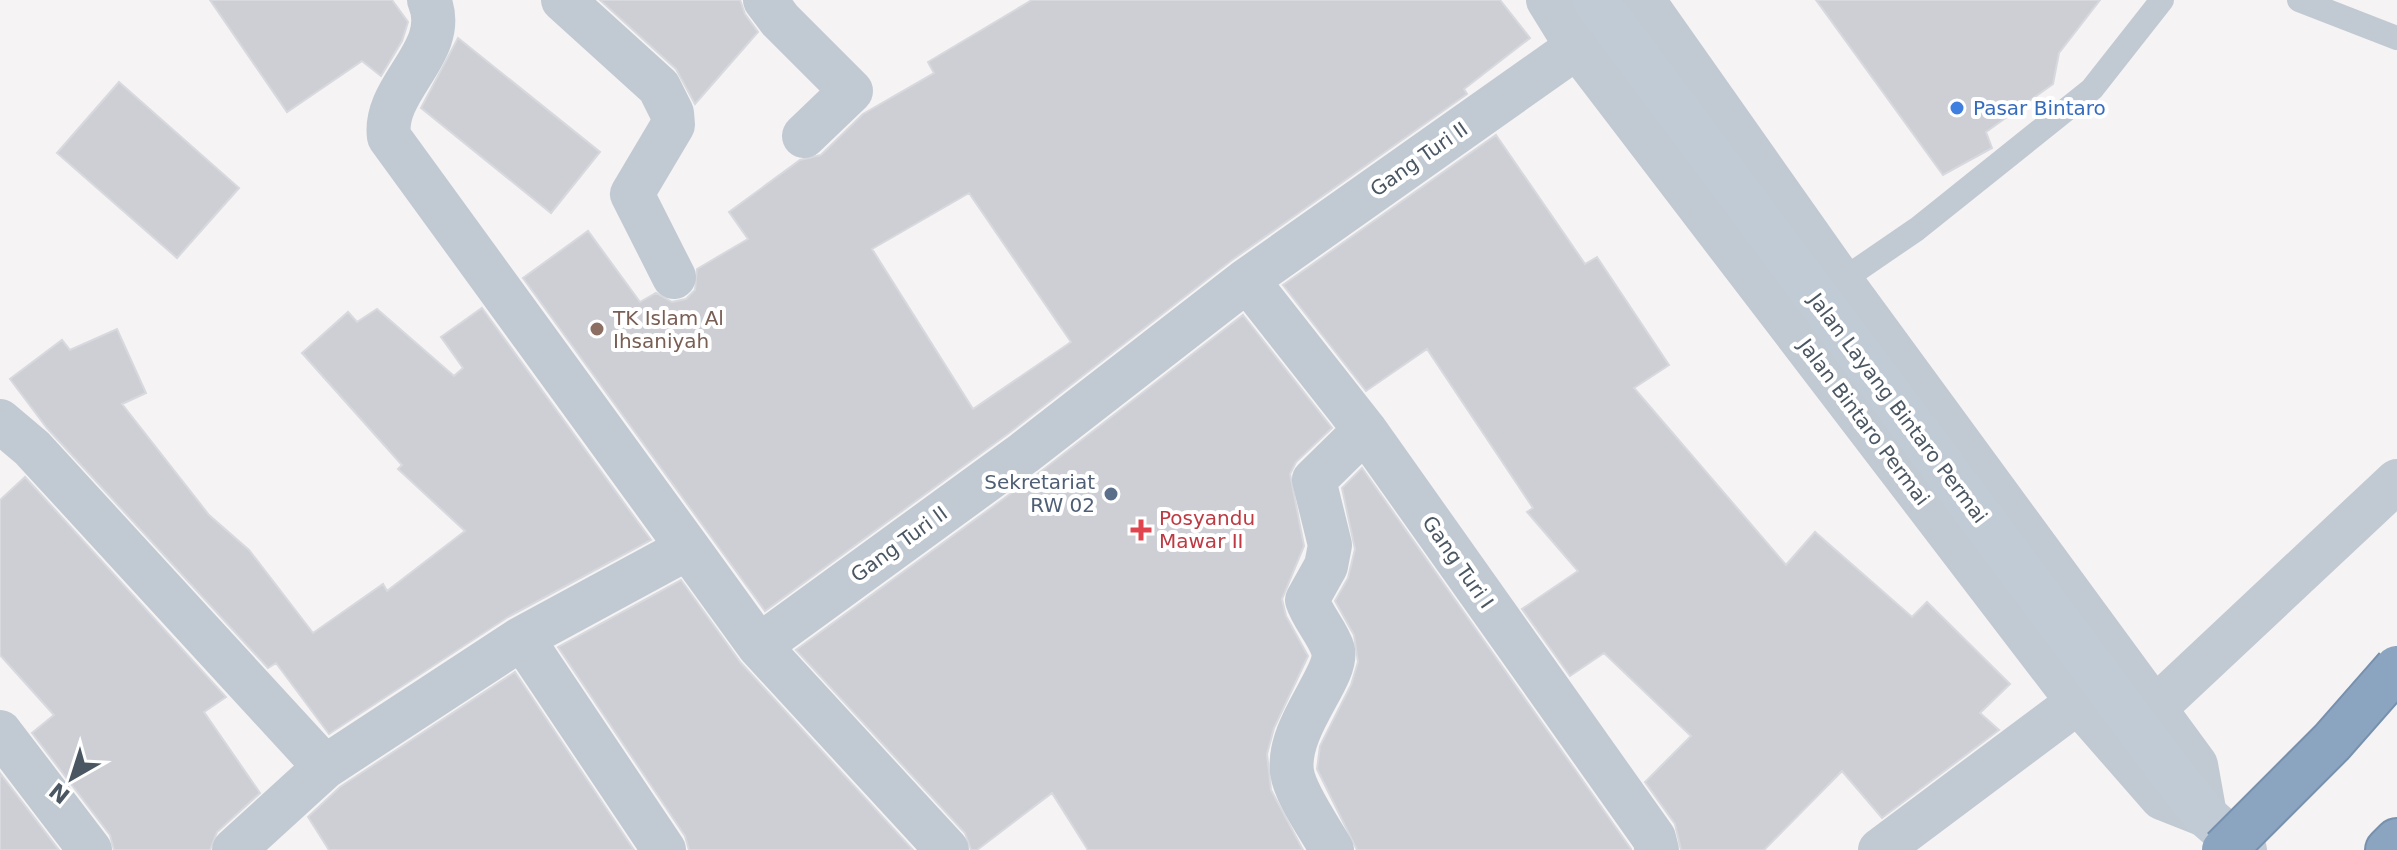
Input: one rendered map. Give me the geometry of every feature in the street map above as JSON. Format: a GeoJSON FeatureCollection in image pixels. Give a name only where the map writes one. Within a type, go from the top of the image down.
{"type":"FeatureCollection","features":[{"type":"Feature","properties":{"kind":"highway"},"geometry":{"type":"LineString","coordinates":[[2203,816],[2332,742],[2397,668]]}},
{"type":"Feature","properties":{"kind":"highway"},"geometry":{"type":"LineString","coordinates":[[2388,850],[2397,841]]}},
{"type":"Feature","properties":{"kind":"main road","name":"Jalan Layang Bintaro Permai"},"geometry":{"type":"LineString","coordinates":[[1595,0],[2203,816]]}},
{"type":"Feature","properties":{"kind":"main road","name":"Jalan Bintaro Permai"},"geometry":{"type":"LineString","coordinates":[[2203,816],[2245,850]]}},
{"type":"Feature","properties":{"kind":"street"},"geometry":{"type":"LineString","coordinates":[[429,0],[434,25],[428,45],[390,112],[389,137],[759,646],[947,850]]}},
{"type":"Feature","properties":{"kind":"street"},"geometry":{"type":"LineString","coordinates":[[563,0],[659,87],[668,101],[673,125],[632,194],[674,277]]}},
{"type":"Feature","properties":{"kind":"street"},"geometry":{"type":"LineString","coordinates":[[765,0],[780,20],[851,91],[804,136]]}},
{"type":"Feature","properties":{"kind":"street","name":"Jalan Bintaro Permai"},"geometry":{"type":"LineString","coordinates":[[1548,0],[1577,47],[2078,702],[2162,798],[2203,816]]}},
{"type":"Feature","properties":{"kind":"street"},"geometry":{"type":"LineString","coordinates":[[1643,0],[1841,281],[2196,765],[2203,816]]}},
{"type":"Feature","properties":{"kind":"street","name":"Gang Turi II"},"geometry":{"type":"LineString","coordinates":[[759,646],[1024,453],[1247,280],[1577,47]]}},
{"type":"Feature","properties":{"kind":"street","name":"Gang Turi I"},"geometry":{"type":"LineString","coordinates":[[1247,280],[1365,430],[1654,838],[1657,850]]}},
{"type":"Feature","properties":{"kind":"street"},"geometry":{"type":"LineString","coordinates":[[0,421],[32,448],[325,767]]}},
{"type":"Feature","properties":{"kind":"street"},"geometry":{"type":"LineString","coordinates":[[1332,850],[1292,776],[1291,759],[1308,708],[1333,661],[1333,651],[1307,600],[1326,566],[1330,545],[1314,480],[1365,430]]}},
{"type":"Feature","properties":{"kind":"street"},"geometry":{"type":"LineString","coordinates":[[2155,708],[2397,481]]}},
{"type":"Feature","properties":{"kind":"street"},"geometry":{"type":"LineString","coordinates":[[234,850],[325,767],[522,638],[688,548]]}},
{"type":"Feature","properties":{"kind":"street"},"geometry":{"type":"LineString","coordinates":[[522,638],[664,850]]}},
{"type":"Feature","properties":{"kind":"street"},"geometry":{"type":"LineString","coordinates":[[1880,850],[2078,702]]}},
{"type":"Feature","properties":{"kind":"street"},"geometry":{"type":"LineString","coordinates":[[0,732],[90,850]]}},
{"type":"Feature","properties":{"kind":"lane"},"geometry":{"type":"LineString","coordinates":[[1841,281],[1917,229],[2092,89],[2162,0]]}},
{"type":"Feature","properties":{"kind":"lane"},"geometry":{"type":"LineString","coordinates":[[2299,0],[2397,38]]}},
{"type":"Feature","properties":{"kind":"building"},"geometry":{"type":"Polygon","coordinates":[[[210,0],[392,0],[408,22],[402,41],[381,76],[362,61],[287,112],[210,0]]]}},
{"type":"Feature","properties":{"kind":"building"},"geometry":{"type":"Polygon","coordinates":[[[600,0],[740,0],[745,14],[758,32],[695,104],[676,69],[600,0]]]}},
{"type":"Feature","properties":{"kind":"building"},"geometry":{"type":"Polygon","coordinates":[[[1032,0],[1500,0],[1530,38],[1464,89],[1467,94],[1232,260],[1009,433],[765,611],[523,278],[588,231],[640,302],[656,293],[672,302],[686,299],[695,290],[697,269],[748,239],[729,212],[800,160],[821,155],[863,114],[934,73],[928,62],[1032,0]],[[969,193],[872,249],[973,409],[1071,342],[969,193]]]}},
{"type":"Feature","properties":{"kind":"building","name":"Pasar Bintaro"},"geometry":{"type":"Polygon","coordinates":[[[1816,0],[2100,0],[2059,53],[2053,84],[1986,132],[1992,148],[1943,175],[1816,0]]]}},
{"type":"Feature","properties":{"kind":"building"},"geometry":{"type":"Polygon","coordinates":[[[458,38],[600,152],[551,213],[421,108],[458,38]]]}},
{"type":"Feature","properties":{"kind":"building"},"geometry":{"type":"Polygon","coordinates":[[[119,82],[239,188],[177,258],[57,153],[119,82]]]}},
{"type":"Feature","properties":{"kind":"building"},"geometry":{"type":"Polygon","coordinates":[[[1496,135],[1585,264],[1597,257],[1669,365],[1634,388],[1786,565],[1815,532],[1912,617],[1927,602],[2010,684],[1980,713],[1999,730],[1882,818],[1842,771],[1764,850],[1681,850],[1675,824],[1645,782],[1691,736],[1604,653],[1570,676],[1522,609],[1578,571],[1527,512],[1533,508],[1427,349],[1366,391],[1283,285],[1496,135]]]}},
{"type":"Feature","properties":{"kind":"building"},"geometry":{"type":"Polygon","coordinates":[[[482,308],[651,540],[508,617],[329,734],[276,663],[268,668],[47,428],[10,379],[62,340],[70,350],[117,329],[146,393],[122,404],[209,515],[249,550],[313,633],[383,584],[387,591],[465,531],[398,469],[402,465],[302,353],[348,312],[357,322],[377,309],[454,376],[463,368],[441,337],[482,308]]]}},
{"type":"Feature","properties":{"kind":"building"},"geometry":{"type":"Polygon","coordinates":[[[1243,315],[1332,428],[1296,462],[1290,474],[1304,546],[1282,599],[1286,616],[1308,656],[1274,728],[1267,754],[1271,790],[1303,850],[1088,850],[1052,793],[977,850],[971,850],[965,833],[796,650],[1039,473],[1243,315]]]}},
{"type":"Feature","properties":{"kind":"building"},"geometry":{"type":"Polygon","coordinates":[[[1362,468],[1631,850],[1357,850],[1317,769],[1320,746],[1351,685],[1358,662],[1354,635],[1335,601],[1348,578],[1355,549],[1342,488],[1362,468]]]}},
{"type":"Feature","properties":{"kind":"building"},"geometry":{"type":"Polygon","coordinates":[[[25,477],[226,697],[204,712],[260,793],[217,832],[210,850],[114,850],[110,835],[32,733],[54,715],[0,655],[0,500],[25,477]]]}},
{"type":"Feature","properties":{"kind":"building"},"geometry":{"type":"Polygon","coordinates":[[[681,580],[741,663],[913,850],[689,850],[685,836],[558,647],[681,580]]]}},
{"type":"Feature","properties":{"kind":"building"},"geometry":{"type":"Polygon","coordinates":[[[515,672],[634,850],[329,850],[308,817],[340,787],[515,672]]]}},
{"type":"Feature","properties":{"kind":"building"},"geometry":{"type":"Polygon","coordinates":[[[0,773],[59,850],[0,850],[0,773]]]}},
{"type":"Feature","properties":{"kind":"place","name":"Pasar Bintaro"},"geometry":{"type":"Point","coordinates":[1957,108]}},
{"type":"Feature","properties":{"kind":"place","name":"TK Islam Al Ihsaniyah"},"geometry":{"type":"Point","coordinates":[597,329]}},
{"type":"Feature","properties":{"kind":"place","name":"Sekretariat RW 02"},"geometry":{"type":"Point","coordinates":[1111,494]}},
{"type":"Feature","properties":{"kind":"place","name":"Posyandu Mawar II"},"geometry":{"type":"Point","coordinates":[1141,530]}}]}
